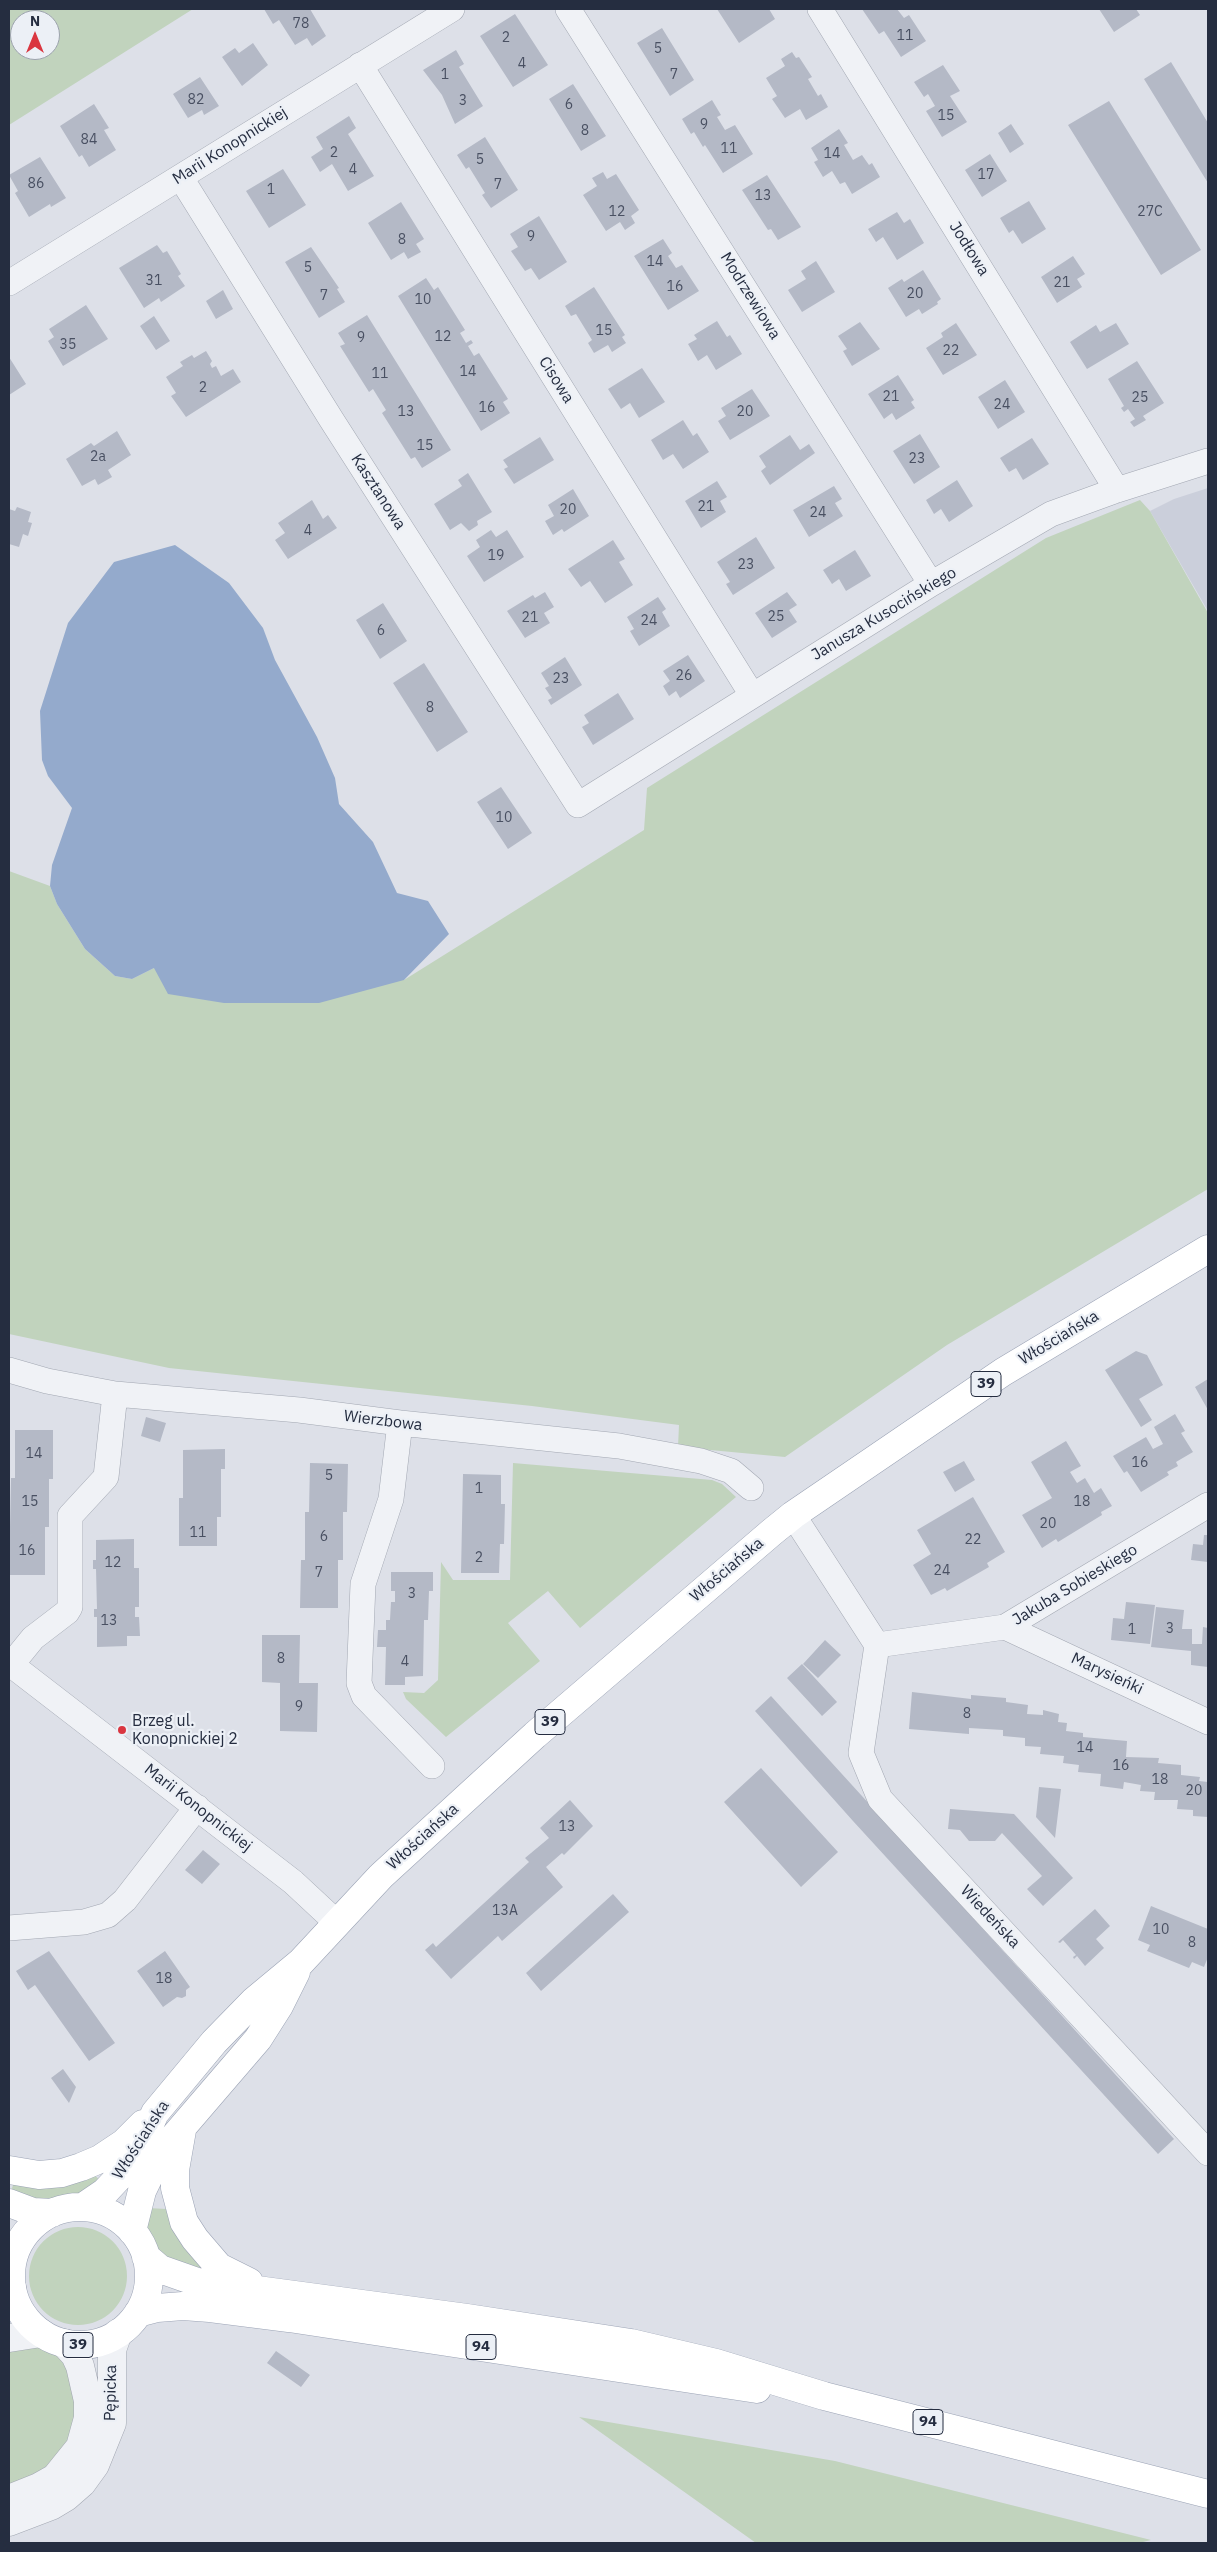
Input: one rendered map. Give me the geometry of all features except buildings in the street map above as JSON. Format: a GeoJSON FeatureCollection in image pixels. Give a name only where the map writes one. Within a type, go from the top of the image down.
{"type":"FeatureCollection","features":[{"type":"Feature","properties":{"kind":"main road","name":"Włościańska"},"geometry":{"type":"LineString","coordinates":[[82,2207],[105,2192],[118,2178],[138,2150],[155,2113],[214,2042],[254,2001],[301,1962],[336,1922],[381,1876],[535,1735],[794,1515],[1003,1372],[1208,1249]]}},
{"type":"Feature","properties":{"kind":"main road","name":"Włościańska"},"geometry":{"type":"LineString","coordinates":[[132,2231],[142,2191],[162,2152],[258,2039],[279,2006],[301,1962]]}},
{"type":"Feature","properties":{"kind":"main road"},"geometry":{"type":"LineString","coordinates":[[9,2170],[39,2175],[62,2173],[81,2167],[100,2159],[124,2143],[155,2113]]}},
{"type":"Feature","properties":{"kind":"main road"},"geometry":{"type":"LineString","coordinates":[[182,2129],[175,2170],[175,2188],[184,2222],[195,2239],[219,2267],[266,2290]]}},
{"type":"Feature","properties":{"kind":"main road","name":"39"},"geometry":{"type":"LineString","coordinates":[[9,2203],[33,2212],[52,2213],[82,2207],[110,2214],[132,2231],[146,2257],[148,2286],[138,2313],[118,2334],[92,2344],[53,2338],[22,2313],[11,2275],[18,2246],[26,2233],[38,2221],[52,2213]]}},
{"type":"Feature","properties":{"kind":"main road","name":"94"},"geometry":{"type":"LineString","coordinates":[[146,2257],[160,2269],[196,2282],[266,2290],[631,2343],[716,2363],[824,2396],[1208,2494]]}},
{"type":"Feature","properties":{"kind":"main road","name":"94"},"geometry":{"type":"LineString","coordinates":[[138,2313],[157,2308],[183,2306],[249,2313],[724,2385],[824,2396]]}},
{"type":"Feature","properties":{"kind":"street","name":"Marii Konopnickiej"},"geometry":{"type":"LineString","coordinates":[[9,283],[452,9]]}},
{"type":"Feature","properties":{"kind":"street","name":"Modrzewiowa"},"geometry":{"type":"LineString","coordinates":[[568,9],[932,584]]}},
{"type":"Feature","properties":{"kind":"street","name":"Jodłowa"},"geometry":{"type":"LineString","coordinates":[[820,9],[1117,490]]}},
{"type":"Feature","properties":{"kind":"street","name":"Cisowa"},"geometry":{"type":"LineString","coordinates":[[360,65],[752,695]]}},
{"type":"Feature","properties":{"kind":"street","name":"Kasztanowa"},"geometry":{"type":"LineString","coordinates":[[181,178],[331,420],[578,805]]}},
{"type":"Feature","properties":{"kind":"street","name":"Janusza Kusocińskiego"},"geometry":{"type":"LineString","coordinates":[[578,805],[932,584],[1051,514],[1117,490],[1208,461]]}},
{"type":"Feature","properties":{"kind":"street","name":"Wierzbowa"},"geometry":{"type":"LineString","coordinates":[[9,1370],[47,1381],[115,1394],[299,1410],[400,1423],[599,1444],[700,1461],[731,1471],[751,1488]]}},
{"type":"Feature","properties":{"kind":"street"},"geometry":{"type":"LineString","coordinates":[[10,1664],[33,1638],[67,1612],[70,1607],[70,1516],[106,1477],[115,1394]]}},
{"type":"Feature","properties":{"kind":"street"},"geometry":{"type":"LineString","coordinates":[[400,1423],[391,1499],[363,1584],[359,1683],[364,1696],[432,1766]]}},
{"type":"Feature","properties":{"kind":"street","name":"Jakuba Sobieskiego"},"geometry":{"type":"LineString","coordinates":[[877,1645],[1005,1627],[1208,1505]]}},
{"type":"Feature","properties":{"kind":"street"},"geometry":{"type":"LineString","coordinates":[[794,1515],[877,1645]]}},
{"type":"Feature","properties":{"kind":"street","name":"Marysieńki"},"geometry":{"type":"LineString","coordinates":[[1005,1627],[1208,1722]]}},
{"type":"Feature","properties":{"kind":"street","name":"Wiedeńska"},"geometry":{"type":"LineString","coordinates":[[877,1645],[861,1753],[880,1799],[1208,2153]]}},
{"type":"Feature","properties":{"kind":"street","name":"Marii Konopnickiej"},"geometry":{"type":"LineString","coordinates":[[10,1664],[293,1882],[336,1922]]}},
{"type":"Feature","properties":{"kind":"street"},"geometry":{"type":"LineString","coordinates":[[9,1928],[84,1922],[108,1915],[125,1900],[197,1807]]}},
{"type":"Feature","properties":{"kind":"street","name":"Pępicka"},"geometry":{"type":"LineString","coordinates":[[9,2522],[50,2506],[66,2497],[82,2483],[94,2465],[112,2423],[112,2350],[118,2334]]}},
{"type":"Feature","properties":{"kind":"street"},"geometry":{"type":"LineString","coordinates":[[9,2338],[53,2338]]}},
{"type":"Feature","properties":{"kind":"street","name":"Pępicka"},"geometry":{"type":"LineString","coordinates":[[9,2499],[39,2487],[55,2478],[80,2447],[88,2418],[88,2402],[80,2366],[75,2355],[53,2338]]}},
{"type":"Feature","properties":{"kind":"shaded area"},"geometry":{"type":"Polygon","coordinates":[[[1208,488],[1208,611],[1150,511],[1174,499],[1208,488]]]}},
{"type":"Feature","properties":{"kind":"green space"},"geometry":{"type":"Polygon","coordinates":[[[9,9],[193,9],[9,125],[9,9]]]}},
{"type":"Feature","properties":{"kind":"green space"},"geometry":{"type":"Polygon","coordinates":[[[1140,500],[1150,511],[1208,613],[1208,1189],[947,1345],[785,1457],[678,1447],[679,1425],[532,1406],[169,1368],[9,1334],[9,871],[50,886],[57,904],[85,949],[115,976],[132,979],[154,968],[404,980],[644,830],[647,788],[1046,538],[1140,500]]]}},
{"type":"Feature","properties":{"kind":"green space"},"geometry":{"type":"Polygon","coordinates":[[[513,1463],[712,1480],[722,1484],[736,1497],[580,1628],[548,1591],[508,1623],[540,1661],[446,1737],[406,1699],[403,1692],[424,1693],[438,1680],[441,1562],[453,1580],[510,1580],[513,1463]]]}},
{"type":"Feature","properties":{"kind":"green space"},"geometry":{"type":"Polygon","coordinates":[[[92,2172],[102,2183],[82,2193],[48,2202],[10,2193],[14,2183],[92,2172]]]}},
{"type":"Feature","properties":{"kind":"green space"},"geometry":{"type":"Polygon","coordinates":[[[147,2208],[167,2209],[211,2273],[183,2269],[154,2247],[146,2226],[147,2208]]]}},
{"type":"Feature","properties":{"kind":"green space"},"geometry":{"type":"Polygon","coordinates":[[[78,2227],[97,2231],[113,2241],[123,2257],[127,2276],[123,2295],[113,2311],[97,2321],[78,2325],[59,2321],[43,2311],[33,2295],[29,2276],[33,2257],[43,2241],[59,2231],[78,2227]]]}},
{"type":"Feature","properties":{"kind":"green space"},"geometry":{"type":"Polygon","coordinates":[[[38,2347],[60,2357],[71,2371],[75,2386],[75,2434],[60,2455],[42,2471],[9,2484],[9,2350],[38,2347]]]}},
{"type":"Feature","properties":{"kind":"green space"},"geometry":{"type":"Polygon","coordinates":[[[579,2417],[835,2461],[1151,2540],[1139,2543],[756,2543],[579,2417]]]}},
{"type":"Feature","properties":{"kind":"water"},"geometry":{"type":"Polygon","coordinates":[[[175,545],[229,583],[263,628],[275,660],[317,737],[335,778],[339,804],[373,842],[397,893],[428,901],[449,934],[404,980],[319,1003],[224,1003],[168,994],[154,968],[132,979],[115,976],[85,949],[57,904],[50,886],[52,865],[72,808],[48,776],[42,760],[40,711],[68,623],[114,562],[175,545]]]}},
{"type":"Feature","properties":{"kind":"place","name":"Brzeg ul. Konopnickiej 2"},"geometry":{"type":"Point","coordinates":[122,1730]}}]}
